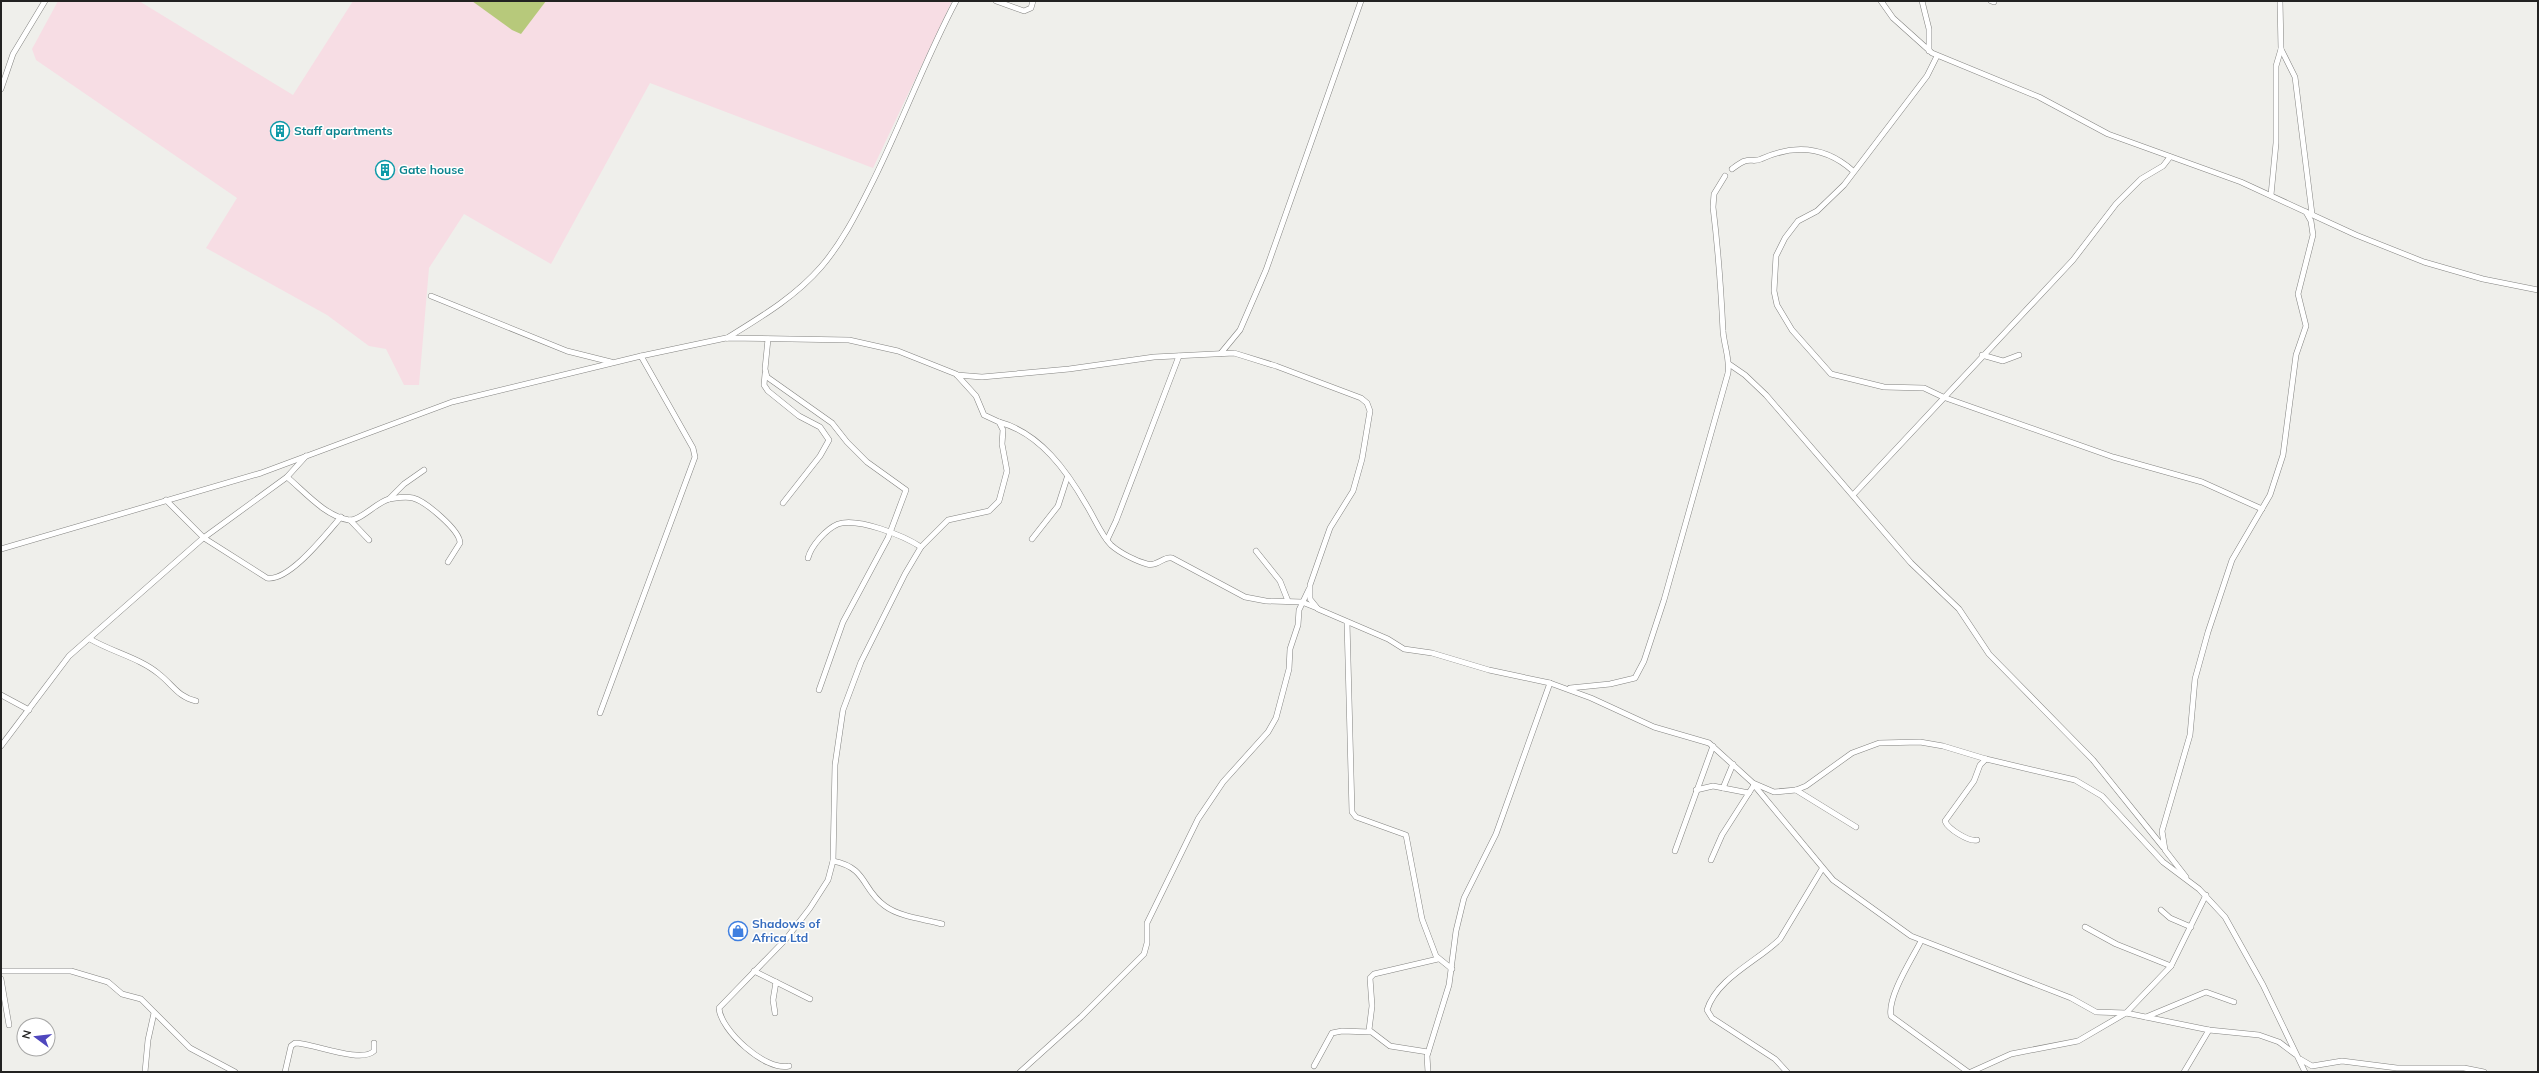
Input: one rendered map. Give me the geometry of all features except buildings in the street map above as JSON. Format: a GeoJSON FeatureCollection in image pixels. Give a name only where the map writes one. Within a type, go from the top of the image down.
{"type":"FeatureCollection","features":[{"type":"Feature","properties":{"kind":"street"},"geometry":{"type":"LineString","coordinates":[[1,89],[13,54],[45,1]]}},
{"type":"Feature","properties":{"kind":"street"},"geometry":{"type":"LineString","coordinates":[[726,338],[777,306],[810,278],[830,256],[850,225],[882,165],[930,50],[956,1]]}},
{"type":"Feature","properties":{"kind":"street"},"geometry":{"type":"LineString","coordinates":[[996,1],[1024,11],[1031,8],[1034,1]]}},
{"type":"Feature","properties":{"kind":"street"},"geometry":{"type":"LineString","coordinates":[[1220,354],[1229,346],[1240,330],[1266,270],[1361,1]]}},
{"type":"Feature","properties":{"kind":"street"},"geometry":{"type":"LineString","coordinates":[[1881,1],[1893,18],[1929,51],[1937,56],[2039,97],[2108,134],[2219,173],[2271,195],[2356,236],[2424,262],[2483,279],[2538,290]]}},
{"type":"Feature","properties":{"kind":"street"},"geometry":{"type":"LineString","coordinates":[[1922,1],[1930,29],[1929,51]]}},
{"type":"Feature","properties":{"kind":"street"},"geometry":{"type":"LineString","coordinates":[[2271,195],[2276,143],[2276,66],[2280,49],[2280,1]]}},
{"type":"Feature","properties":{"kind":"street"},"geometry":{"type":"LineString","coordinates":[[2280,49],[2295,77],[2312,214]]}},
{"type":"Feature","properties":{"kind":"street"},"geometry":{"type":"LineString","coordinates":[[1937,56],[1927,76],[1853,171],[1844,185],[1826,203],[1811,215],[1798,221],[1784,238],[1775,263],[1775,300],[1792,330],[1833,375],[1884,386],[1924,388],[1943,397],[2113,457],[2202,482],[2262,509]]}},
{"type":"Feature","properties":{"kind":"street"},"geometry":{"type":"LineString","coordinates":[[1732,169],[1745,161],[1757,161],[1769,155],[1808,149],[1832,155],[1853,171]]}},
{"type":"Feature","properties":{"kind":"street"},"geometry":{"type":"LineString","coordinates":[[1853,495],[1982,355],[2073,260],[2120,200],[2141,179],[2163,166],[2170,157]]}},
{"type":"Feature","properties":{"kind":"street"},"geometry":{"type":"LineString","coordinates":[[1567,688],[1627,681],[1635,678],[1644,661],[1687,523],[1726,384],[1729,364],[1725,343],[1722,282],[1713,207],[1714,194],[1725,176]]}},
{"type":"Feature","properties":{"kind":"street"},"geometry":{"type":"LineString","coordinates":[[2165,850],[2162,831],[2192,727],[2194,687],[2200,657],[2232,560],[2262,509],[2274,484],[2283,455],[2296,356],[2306,326],[2298,294],[2311,246],[2313,229],[2305,211]]}},
{"type":"Feature","properties":{"kind":"street"},"geometry":{"type":"LineString","coordinates":[[430,296],[567,351],[612,362]]}},
{"type":"Feature","properties":{"kind":"street"},"geometry":{"type":"LineString","coordinates":[[1,549],[262,472],[452,402],[612,362],[726,338],[842,340],[878,345],[919,358],[956,374],[975,377],[1047,372],[1154,357],[1239,354],[1350,393],[1364,400],[1370,408],[1367,434],[1356,484],[1349,500],[1330,528],[1309,589],[1302,602],[1298,625],[1290,649],[1286,681],[1276,718],[1268,732],[1223,782],[1198,819],[1147,923],[1147,943],[1144,954],[1081,1017],[1020,1072]]}},
{"type":"Feature","properties":{"kind":"street"},"geometry":{"type":"LineString","coordinates":[[768,339],[764,382],[768,391],[795,414],[820,427],[829,440],[820,456],[783,503]]}},
{"type":"Feature","properties":{"kind":"street"},"geometry":{"type":"LineString","coordinates":[[1982,355],[2003,361],[2019,355]]}},
{"type":"Feature","properties":{"kind":"street"},"geometry":{"type":"LineString","coordinates":[[600,713],[694,457],[693,448],[641,356]]}},
{"type":"Feature","properties":{"kind":"street"},"geometry":{"type":"LineString","coordinates":[[1107,540],[1116,521],[1179,356]]}},
{"type":"Feature","properties":{"kind":"street"},"geometry":{"type":"LineString","coordinates":[[1729,364],[1745,375],[1766,395],[1911,563],[1959,609],[1989,654],[2016,679],[2093,760],[2188,879]]}},
{"type":"Feature","properties":{"kind":"street"},"geometry":{"type":"LineString","coordinates":[[765,374],[780,388],[832,423],[847,442],[867,462],[906,488],[890,532],[840,628],[819,690]]}},
{"type":"Feature","properties":{"kind":"street"},"geometry":{"type":"LineString","coordinates":[[956,374],[976,396],[984,416],[1013,427],[1033,438],[1044,448],[1081,496],[1107,540],[1116,549],[1147,564],[1158,564],[1168,558],[1172,558],[1245,597],[1266,601],[1302,602],[1388,639],[1404,649],[1432,653],[1495,672],[1567,688],[1654,727],[1713,746],[1753,784],[1785,821],[1822,869],[1848,893],[1921,941],[2066,996],[2096,1012],[2126,1013],[2209,1030],[2259,1035],[2279,1042],[2312,1066],[2342,1061],[2397,1068],[2464,1068],[2484,1072]]}},
{"type":"Feature","properties":{"kind":"street"},"geometry":{"type":"LineString","coordinates":[[789,1066],[776,1067],[754,1055],[732,1032],[720,1012],[721,1005],[786,939],[810,908],[828,880],[833,861],[836,765],[843,710],[861,662],[905,574],[921,547],[950,519],[989,511],[999,501],[1006,471],[1002,444],[1003,430],[999,422]]}},
{"type":"Feature","properties":{"kind":"street"},"geometry":{"type":"LineString","coordinates":[[1,746],[64,662],[204,538],[287,477],[306,455]]}},
{"type":"Feature","properties":{"kind":"street"},"geometry":{"type":"LineString","coordinates":[[389,499],[404,484],[424,470]]}},
{"type":"Feature","properties":{"kind":"street"},"geometry":{"type":"LineString","coordinates":[[287,477],[327,512],[350,520],[357,518],[377,504],[389,499],[409,498],[417,500],[454,531],[460,543],[448,562]]}},
{"type":"Feature","properties":{"kind":"street"},"geometry":{"type":"LineString","coordinates":[[1032,538],[1058,506],[1067,478]]}},
{"type":"Feature","properties":{"kind":"street"},"geometry":{"type":"LineString","coordinates":[[166,500],[204,538],[267,578],[273,579],[284,575],[296,565],[341,518]]}},
{"type":"Feature","properties":{"kind":"street"},"geometry":{"type":"LineString","coordinates":[[350,520],[369,540]]}},
{"type":"Feature","properties":{"kind":"street"},"geometry":{"type":"LineString","coordinates":[[808,558],[818,541],[839,524],[856,524],[890,532],[921,547]]}},
{"type":"Feature","properties":{"kind":"street"},"geometry":{"type":"LineString","coordinates":[[1256,551],[1280,581],[1288,601]]}},
{"type":"Feature","properties":{"kind":"street"},"geometry":{"type":"LineString","coordinates":[[1309,589],[1310,599],[1318,609]]}},
{"type":"Feature","properties":{"kind":"street"},"geometry":{"type":"LineString","coordinates":[[1348,622],[1352,812],[1356,817],[1406,835],[1419,910],[1438,959],[1452,969]]}},
{"type":"Feature","properties":{"kind":"street"},"geometry":{"type":"LineString","coordinates":[[90,639],[158,673],[175,691],[185,698],[196,701]]}},
{"type":"Feature","properties":{"kind":"street"},"geometry":{"type":"LineString","coordinates":[[1428,1072],[1428,1052],[1448,991],[1456,931],[1464,898],[1496,834],[1550,683]]}},
{"type":"Feature","properties":{"kind":"street"},"geometry":{"type":"LineString","coordinates":[[1,695],[29,710]]}},
{"type":"Feature","properties":{"kind":"street"},"geometry":{"type":"LineString","coordinates":[[1753,784],[1774,792],[1796,790],[1813,781],[1852,753],[1878,743],[1933,744],[1986,759],[2060,775],[2084,785],[2102,796],[2163,862],[2188,879],[2206,895],[2234,930],[2305,1072]]}},
{"type":"Feature","properties":{"kind":"street"},"geometry":{"type":"LineString","coordinates":[[1675,851],[1713,746]]}},
{"type":"Feature","properties":{"kind":"street"},"geometry":{"type":"LineString","coordinates":[[1977,840],[1970,840],[1954,830],[1945,822],[1946,816],[1973,783],[1986,759]]}},
{"type":"Feature","properties":{"kind":"street"},"geometry":{"type":"LineString","coordinates":[[1723,788],[1733,764]]}},
{"type":"Feature","properties":{"kind":"street"},"geometry":{"type":"LineString","coordinates":[[1711,860],[1722,835],[1749,793],[1753,784]]}},
{"type":"Feature","properties":{"kind":"street"},"geometry":{"type":"LineString","coordinates":[[1696,790],[1713,786],[1749,793]]}},
{"type":"Feature","properties":{"kind":"street"},"geometry":{"type":"LineString","coordinates":[[1796,790],[1856,827]]}},
{"type":"Feature","properties":{"kind":"street"},"geometry":{"type":"LineString","coordinates":[[833,861],[856,869],[875,897],[887,908],[942,924]]}},
{"type":"Feature","properties":{"kind":"street"},"geometry":{"type":"LineString","coordinates":[[1787,1072],[1775,1059],[1712,1018],[1707,1010],[1715,995],[1742,967],[1771,949],[1780,939],[1822,869]]}},
{"type":"Feature","properties":{"kind":"street"},"geometry":{"type":"LineString","coordinates":[[1921,941],[1897,991],[1891,1008],[1891,1016],[1970,1072],[2011,1054],[2078,1041],[2126,1013],[2171,966],[2206,895]]}},
{"type":"Feature","properties":{"kind":"street"},"geometry":{"type":"LineString","coordinates":[[2161,910],[2170,918],[2191,927]]}},
{"type":"Feature","properties":{"kind":"street"},"geometry":{"type":"LineString","coordinates":[[2085,927],[2116,944],[2171,966]]}},
{"type":"Feature","properties":{"kind":"street"},"geometry":{"type":"LineString","coordinates":[[1370,1032],[1368,1028],[1372,1006],[1371,976],[1438,959]]}},
{"type":"Feature","properties":{"kind":"street"},"geometry":{"type":"LineString","coordinates":[[1,971],[70,971],[108,982],[126,995],[142,999],[154,1013],[190,1048],[235,1072]]}},
{"type":"Feature","properties":{"kind":"street"},"geometry":{"type":"LineString","coordinates":[[754,971],[810,1000]]}},
{"type":"Feature","properties":{"kind":"street"},"geometry":{"type":"LineString","coordinates":[[1,979],[10,1025]]}},
{"type":"Feature","properties":{"kind":"street"},"geometry":{"type":"LineString","coordinates":[[775,1013],[773,1000],[776,982]]}},
{"type":"Feature","properties":{"kind":"street"},"geometry":{"type":"LineString","coordinates":[[2145,1017],[2206,992],[2234,1002]]}},
{"type":"Feature","properties":{"kind":"street"},"geometry":{"type":"LineString","coordinates":[[145,1072],[148,1040],[154,1013]]}},
{"type":"Feature","properties":{"kind":"street"},"geometry":{"type":"LineString","coordinates":[[2184,1072],[2209,1030]]}},
{"type":"Feature","properties":{"kind":"street"},"geometry":{"type":"LineString","coordinates":[[1314,1066],[1332,1033],[1342,1031],[1370,1032],[1390,1046],[1428,1052]]}},
{"type":"Feature","properties":{"kind":"street"},"geometry":{"type":"LineString","coordinates":[[284,1072],[291,1046],[295,1043],[352,1055],[372,1053],[374,1043]]}},
{"type":"Feature","properties":{"kind":"shaded area"},"geometry":{"type":"Polygon","coordinates":[[[58,1],[139,1],[293,95],[353,1],[952,1],[873,168],[650,83],[551,264],[464,214],[429,268],[419,385],[404,385],[386,349],[369,346],[327,315],[206,248],[237,198],[36,60],[32,49],[58,1]]]}},
{"type":"Feature","properties":{"kind":"green space"},"geometry":{"type":"Polygon","coordinates":[[[472,1],[546,1],[521,34],[512,30],[472,1]]]}},
{"type":"Feature","properties":{"kind":"place","name":"Staff apartments"},"geometry":{"type":"Point","coordinates":[280,131]}},
{"type":"Feature","properties":{"kind":"place","name":"Gate house"},"geometry":{"type":"Point","coordinates":[385,170]}},
{"type":"Feature","properties":{"kind":"place","name":"Shadows of Africa Ltd"},"geometry":{"type":"Point","coordinates":[738,931]}}]}
